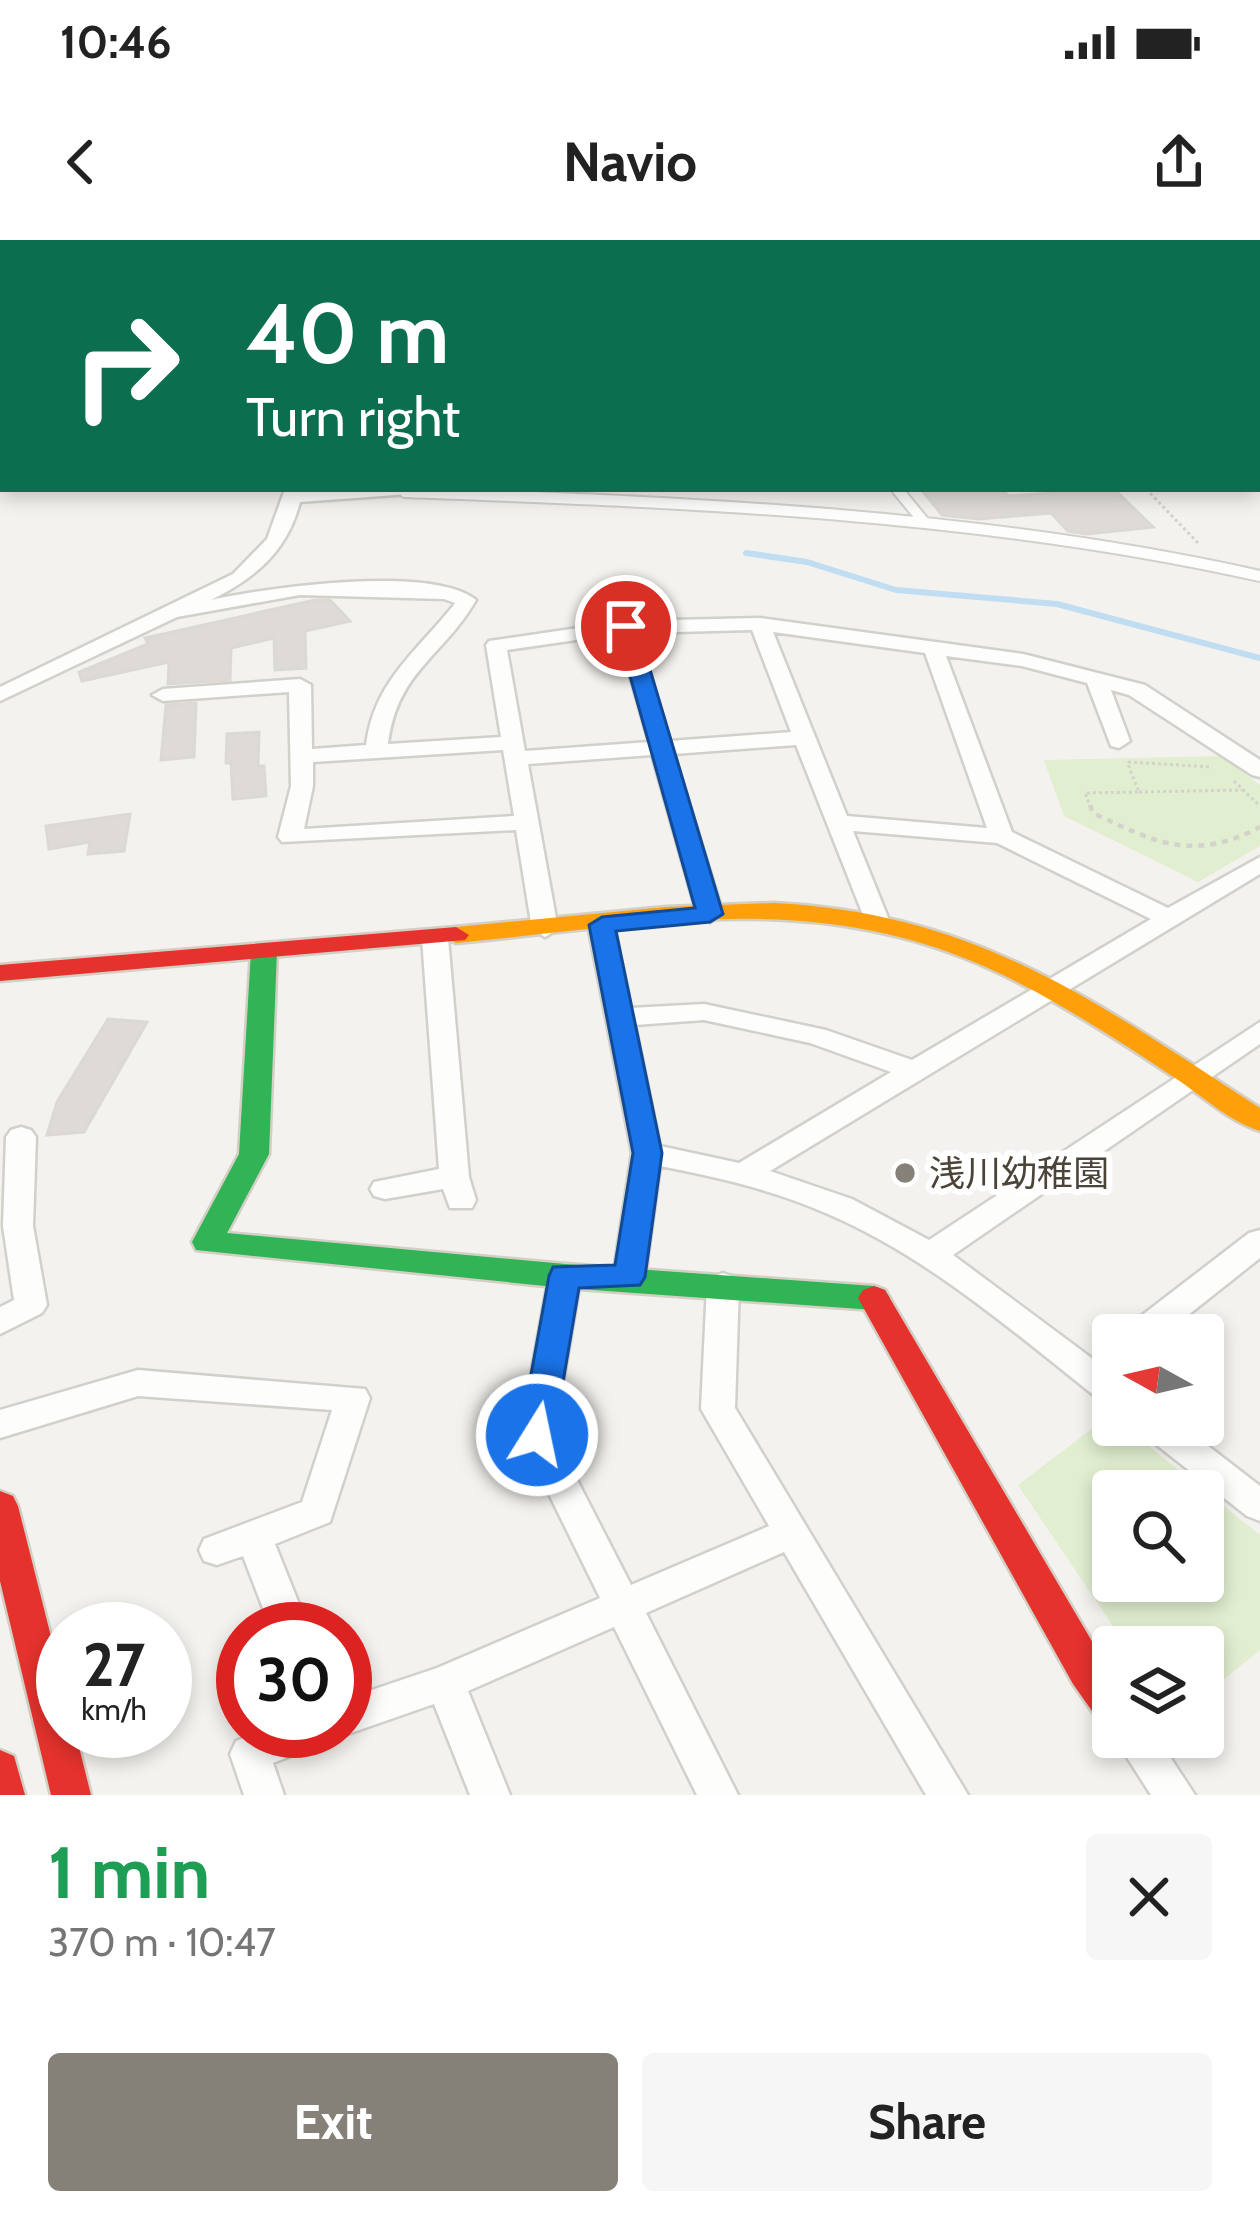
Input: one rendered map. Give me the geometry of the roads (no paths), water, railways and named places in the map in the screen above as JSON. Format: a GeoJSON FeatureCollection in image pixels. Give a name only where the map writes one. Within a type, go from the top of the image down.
{"type":"FeatureCollection","features":[{"type":"Feature","properties":{"kind":"street"},"geometry":{"type":"LineString","coordinates":[[0,694],[240,578],[272,552],[293,493],[350,492]]}},
{"type":"Feature","properties":{"kind":"street"},"geometry":{"type":"LineString","coordinates":[[170,611],[202,610],[277,591],[307,589],[448,593],[466,600],[459,616],[404,670],[381,707],[376,752]]}},
{"type":"Feature","properties":{"kind":"street"},"geometry":{"type":"LineString","coordinates":[[760,624],[876,920]]}},
{"type":"Feature","properties":{"kind":"street"},"geometry":{"type":"LineString","coordinates":[[545,929],[496,645],[626,626],[760,624],[1023,660],[1137,689],[1254,766]]}},
{"type":"Feature","properties":{"kind":"street"},"geometry":{"type":"LineString","coordinates":[[626,626],[710,914]]}},
{"type":"Feature","properties":{"kind":"street"},"geometry":{"type":"LineString","coordinates":[[934,650],[1002,836]]}},
{"type":"Feature","properties":{"kind":"street"},"geometry":{"type":"LineString","coordinates":[[1096,678],[1119,741]]}},
{"type":"Feature","properties":{"kind":"street"},"geometry":{"type":"LineString","coordinates":[[163,695],[300,685],[302,786],[290,837],[528,823]]}},
{"type":"Feature","properties":{"kind":"street"},"geometry":{"type":"LineString","coordinates":[[301,756],[662,748],[803,738]]}},
{"type":"Feature","properties":{"kind":"street"},"geometry":{"type":"LineString","coordinates":[[841,823],[1002,836],[1167,917]]}},
{"type":"Feature","properties":{"kind":"street"},"geometry":{"type":"LineString","coordinates":[[746,1172],[1260,863]]}},
{"type":"Feature","properties":{"kind":"street"},"geometry":{"type":"LineString","coordinates":[[0,973],[710,914],[784,911],[876,920],[951,943],[1047,993],[1260,1121]]}},
{"type":"Feature","properties":{"kind":"street"},"geometry":{"type":"LineString","coordinates":[[602,925],[647,1153],[629,1277]]}},
{"type":"Feature","properties":{"kind":"street"},"geometry":{"type":"LineString","coordinates":[[385,1189],[457,1189],[435,938]]}},
{"type":"Feature","properties":{"kind":"street"},"geometry":{"type":"LineString","coordinates":[[264,951],[254,1154],[207,1242],[565,1276],[872,1294],[1092,1679]]}},
{"type":"Feature","properties":{"kind":"street"},"geometry":{"type":"LineString","coordinates":[[620,1017],[704,1012],[816,1036],[916,1070]]}},
{"type":"Feature","properties":{"kind":"street"},"geometry":{"type":"LineString","coordinates":[[930,1255],[1260,1031]]}},
{"type":"Feature","properties":{"kind":"street"},"geometry":{"type":"LineString","coordinates":[[0,1322],[31,1305],[18,1226],[22,1137]]}},
{"type":"Feature","properties":{"kind":"street"},"geometry":{"type":"LineString","coordinates":[[647,1153],[746,1172],[843,1208],[930,1255],[1092,1365]]}},
{"type":"Feature","properties":{"kind":"street"},"geometry":{"type":"LineString","coordinates":[[1167,1314],[1260,1241]]}},
{"type":"Feature","properties":{"kind":"street"},"geometry":{"type":"LineString","coordinates":[[565,1276],[537,1435],[718,1795]]}},
{"type":"Feature","properties":{"kind":"street"},"geometry":{"type":"LineString","coordinates":[[723,1285],[718,1409],[948,1795]]}},
{"type":"Feature","properties":{"kind":"street"},"geometry":{"type":"LineString","coordinates":[[0,1424],[139,1383],[353,1398],[317,1512],[217,1550]]}},
{"type":"Feature","properties":{"kind":"street"},"geometry":{"type":"LineString","coordinates":[[1183,1446],[1260,1505]]}},
{"type":"Feature","properties":{"kind":"street"},"geometry":{"type":"LineString","coordinates":[[0,1506],[71,1795]]}},
{"type":"Feature","properties":{"kind":"street"},"geometry":{"type":"LineString","coordinates":[[372,1708],[445,1683],[789,1534]]}},
{"type":"Feature","properties":{"kind":"street"},"geometry":{"type":"LineString","coordinates":[[255,1539],[280,1602]]}},
{"type":"Feature","properties":{"kind":"street"},"geometry":{"type":"LineString","coordinates":[[445,1683],[490,1795]]}},
{"type":"Feature","properties":{"kind":"street"},"geometry":{"type":"LineString","coordinates":[[251,1758],[264,1795]]}},
{"type":"Feature","properties":{"kind":"street"},"geometry":{"type":"LineString","coordinates":[[1149,1758],[1175,1795]]}},
{"type":"Feature","properties":{"kind":"street"},"geometry":{"type":"LineString","coordinates":[[0,1769],[5,1795]]}},
{"type":"Feature","properties":{"kind":"lane"},"geometry":{"type":"LineString","coordinates":[[434,492],[677,501],[924,522],[1219,564],[1260,576]]}},
{"type":"Feature","properties":{"kind":"lane"},"geometry":{"type":"LineString","coordinates":[[899,492],[924,522]]}},
{"type":"Feature","properties":{"kind":"waterway"},"geometry":{"type":"LineString","coordinates":[[746,553],[807,562],[896,590],[1057,604],[1260,658]]}},
{"type":"Feature","properties":{"kind":"place","name":"浅川幼稚園"},"geometry":{"type":"Point","coordinates":[905,1173]}}]}
